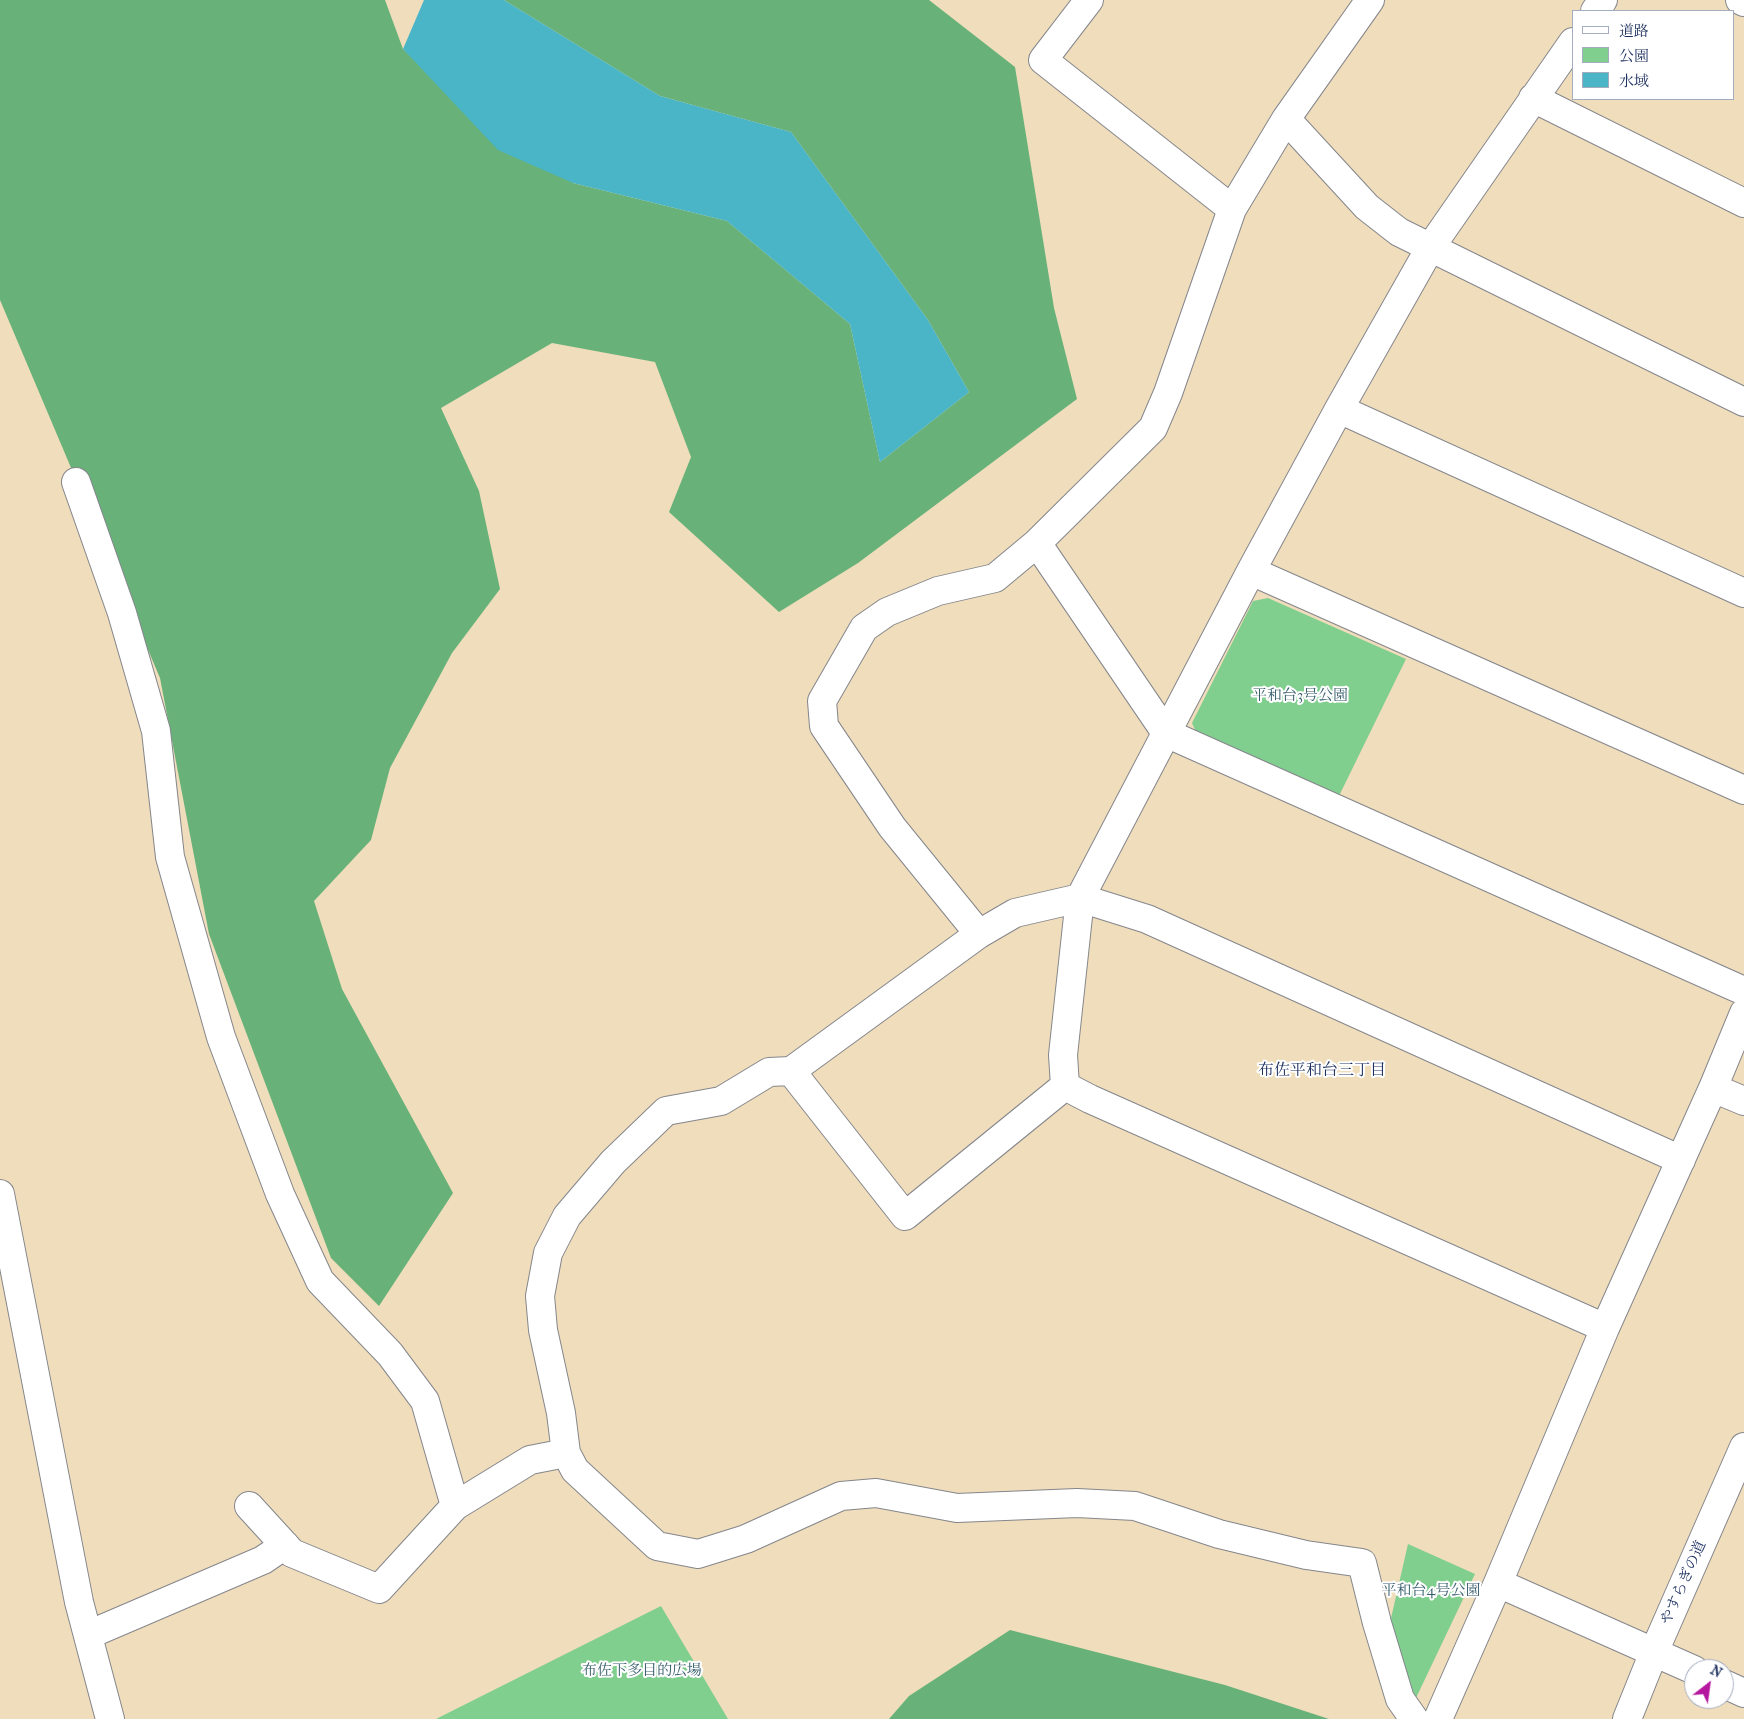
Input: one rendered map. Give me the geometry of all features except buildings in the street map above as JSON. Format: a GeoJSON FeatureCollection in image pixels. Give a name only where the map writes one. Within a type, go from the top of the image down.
{"type":"FeatureCollection","features":[{"type":"Feature","properties":{"kind":"street"},"geometry":{"type":"LineString","coordinates":[[1089,0],[1043,60],[1232,209]]}},
{"type":"Feature","properties":{"kind":"street"},"geometry":{"type":"LineString","coordinates":[[980,934],[892,827],[824,726],[822,701],[864,628],[887,612],[938,591],[995,578],[1037,543],[1153,428],[1168,393],[1232,209],[1286,119],[1370,0]]}},
{"type":"Feature","properties":{"kind":"street"},"geometry":{"type":"LineString","coordinates":[[1740,0],[1744,2]]}},
{"type":"Feature","properties":{"kind":"street"},"geometry":{"type":"LineString","coordinates":[[1065,1086],[1062,1055],[1080,898],[1251,571],[1339,409],[1430,248],[1532,98],[1572,43]]}},
{"type":"Feature","properties":{"kind":"street"},"geometry":{"type":"LineString","coordinates":[[1532,98],[1744,203]]}},
{"type":"Feature","properties":{"kind":"street"},"geometry":{"type":"LineString","coordinates":[[1286,119],[1367,207],[1400,232],[1744,402]]}},
{"type":"Feature","properties":{"kind":"street"},"geometry":{"type":"LineString","coordinates":[[1339,409],[1744,594]]}},
{"type":"Feature","properties":{"kind":"street"},"geometry":{"type":"LineString","coordinates":[[76,482],[122,612],[156,731],[170,857],[221,1037],[280,1194],[320,1281],[390,1354],[425,1401],[455,1506]]}},
{"type":"Feature","properties":{"kind":"street"},"geometry":{"type":"LineString","coordinates":[[1037,543],[1166,732],[1744,990]]}},
{"type":"Feature","properties":{"kind":"street"},"geometry":{"type":"LineString","coordinates":[[1251,571],[1744,790]]}},
{"type":"Feature","properties":{"kind":"street"},"geometry":{"type":"LineString","coordinates":[[1414,1719],[1400,1700],[1362,1563],[1306,1556],[1219,1534],[1135,1506],[1077,1503],[957,1508],[876,1493],[841,1496],[746,1540],[698,1554],[657,1546],[575,1470],[566,1453],[561,1413],[543,1330],[540,1296],[548,1253],[567,1216],[613,1162],[666,1111],[721,1101],[769,1072],[791,1071],[980,934],[1015,913],[1080,898],[1147,919],[1681,1160]]}},
{"type":"Feature","properties":{"kind":"street"},"geometry":{"type":"LineString","coordinates":[[1438,1719],[1498,1583],[1605,1328],[1713,1088],[1744,1013]]}},
{"type":"Feature","properties":{"kind":"street"},"geometry":{"type":"LineString","coordinates":[[791,1071],[905,1216],[1065,1086]]}},
{"type":"Feature","properties":{"kind":"street"},"geometry":{"type":"LineString","coordinates":[[1065,1086],[1605,1328]]}},
{"type":"Feature","properties":{"kind":"street"},"geometry":{"type":"LineString","coordinates":[[1713,1088],[1744,1102]]}},
{"type":"Feature","properties":{"kind":"street"},"geometry":{"type":"LineString","coordinates":[[0,1194],[79,1602],[110,1719]]}},
{"type":"Feature","properties":{"kind":"street","name":"やすらぎの道"},"geometry":{"type":"LineString","coordinates":[[1627,1719],[1654,1652],[1744,1447]]}},
{"type":"Feature","properties":{"kind":"street"},"geometry":{"type":"LineString","coordinates":[[249,1506],[292,1552],[379,1589],[455,1506],[530,1460],[566,1453]]}},
{"type":"Feature","properties":{"kind":"street"},"geometry":{"type":"LineString","coordinates":[[88,1635],[263,1560],[285,1545]]}},
{"type":"Feature","properties":{"kind":"street"},"geometry":{"type":"LineString","coordinates":[[1498,1583],[1684,1666]]}},
{"type":"Feature","properties":{"kind":"green space"},"geometry":{"type":"Polygon","coordinates":[[[0,0],[385,0],[403,49],[573,183],[727,221],[850,324],[880,462],[969,392],[928,320],[791,132],[660,96],[504,0],[929,0],[1015,67],[1054,308],[1077,399],[858,563],[779,612],[669,512],[691,457],[655,362],[552,343],[441,408],[479,491],[500,589],[452,653],[390,768],[371,840],[314,901],[342,989],[453,1193],[379,1306],[331,1258],[209,934],[160,678],[0,300],[0,0]]]}},
{"type":"Feature","properties":{"kind":"green space","name":"平和台3号公園"},"geometry":{"type":"Polygon","coordinates":[[[1268,598],[1406,659],[1338,798],[1196,732],[1192,723],[1253,601],[1268,598]]]}},
{"type":"Feature","properties":{"kind":"green space","name":"平和台4号公園"},"geometry":{"type":"Polygon","coordinates":[[[1408,1544],[1475,1574],[1416,1698],[1389,1638],[1389,1627],[1408,1544]]]}},
{"type":"Feature","properties":{"kind":"green space","name":"布佐下多目的広場"},"geometry":{"type":"Polygon","coordinates":[[[661,1606],[728,1719],[436,1719],[661,1606]]]}},
{"type":"Feature","properties":{"kind":"green space"},"geometry":{"type":"Polygon","coordinates":[[[1010,1630],[1225,1685],[1329,1719],[889,1719],[909,1696],[1010,1630]]]}},
{"type":"Feature","properties":{"kind":"water"},"geometry":{"type":"Polygon","coordinates":[[[424,0],[504,0],[660,96],[791,132],[928,320],[969,392],[880,462],[850,324],[727,221],[573,183],[498,150],[403,49],[424,0]]]}},
{"type":"Feature","properties":{"kind":"district","name":"布佐平和台三丁目"},"geometry":{"type":"Point","coordinates":[1322,1071]}}]}
